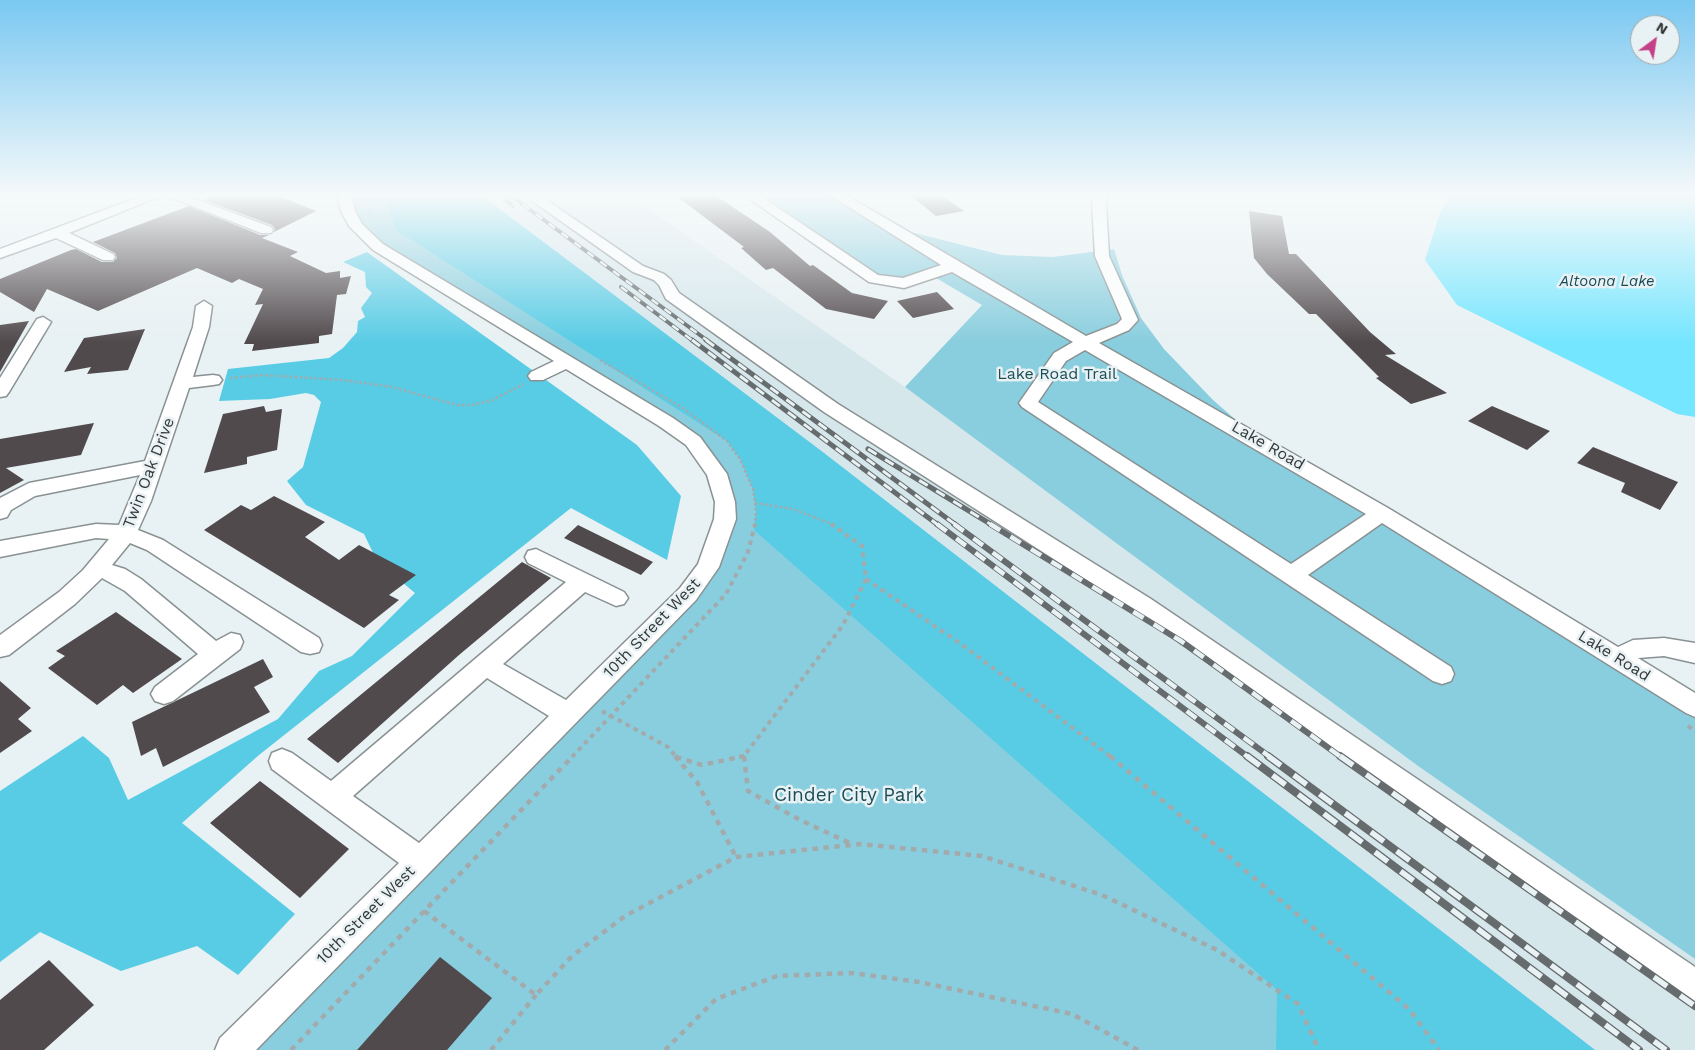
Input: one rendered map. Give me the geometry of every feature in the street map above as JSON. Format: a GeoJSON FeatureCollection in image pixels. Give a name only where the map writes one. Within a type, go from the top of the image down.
{"type":"FeatureCollection","features":[{"type":"Feature","properties":{"kind":"street"},"geometry":{"type":"LineString","coordinates":[[0,254],[27,244]]}},
{"type":"Feature","properties":{"kind":"street"},"geometry":{"type":"LineString","coordinates":[[80,244],[108,257]]}},
{"type":"Feature","properties":{"kind":"street","name":"10th Street West"},"geometry":{"type":"LineString","coordinates":[[232,1050],[699,582],[708,567],[721,536],[725,519],[725,502],[717,474],[693,441],[674,427],[375,244]]}},
{"type":"Feature","properties":{"kind":"street"},"geometry":{"type":"LineString","coordinates":[[602,244],[638,268],[659,277],[666,283],[672,296],[831,408],[1143,605],[1695,986]]}},
{"type":"Feature","properties":{"kind":"street"},"geometry":{"type":"LineString","coordinates":[[822,244],[874,279],[904,283],[953,266]]}},
{"type":"Feature","properties":{"kind":"street","name":"Lake Road"},"geometry":{"type":"LineString","coordinates":[[917,244],[1381,513],[1695,706]]}},
{"type":"Feature","properties":{"kind":"street"},"geometry":{"type":"LineString","coordinates":[[1101,244],[1102,256],[1130,320],[1123,327],[1086,342],[1060,357],[1028,403],[1442,674]]}},
{"type":"Feature","properties":{"kind":"street","name":"Twin Oak Drive"},"geometry":{"type":"LineString","coordinates":[[0,648],[67,598],[97,569],[126,533],[153,466],[182,383],[201,327],[204,306]]}},
{"type":"Feature","properties":{"kind":"street"},"geometry":{"type":"LineString","coordinates":[[0,392],[43,322]]}},
{"type":"Feature","properties":{"kind":"street"},"geometry":{"type":"LineString","coordinates":[[0,364],[19,361]]}},
{"type":"Feature","properties":{"kind":"street"},"geometry":{"type":"LineString","coordinates":[[537,376],[567,362]]}},
{"type":"Feature","properties":{"kind":"street"},"geometry":{"type":"LineString","coordinates":[[182,383],[213,380]]}},
{"type":"Feature","properties":{"kind":"street"},"geometry":{"type":"LineString","coordinates":[[0,512],[3,506],[28,490],[153,466]]}},
{"type":"Feature","properties":{"kind":"street"},"geometry":{"type":"LineString","coordinates":[[1291,575],[1381,513]]}},
{"type":"Feature","properties":{"kind":"street"},"geometry":{"type":"LineString","coordinates":[[0,549],[96,531],[126,533],[155,545],[310,645]]}},
{"type":"Feature","properties":{"kind":"street"},"geometry":{"type":"LineString","coordinates":[[536,557],[616,598]]}},
{"type":"Feature","properties":{"kind":"street"},"geometry":{"type":"LineString","coordinates":[[97,569],[117,574],[133,584],[223,648],[164,694]]}},
{"type":"Feature","properties":{"kind":"street"},"geometry":{"type":"LineString","coordinates":[[332,797],[583,581]]}},
{"type":"Feature","properties":{"kind":"street"},"geometry":{"type":"LineString","coordinates":[[1619,659],[1633,649],[1664,647],[1695,653]]}},
{"type":"Feature","properties":{"kind":"street"},"geometry":{"type":"LineString","coordinates":[[485,664],[574,708]]}},
{"type":"Feature","properties":{"kind":"street"},"geometry":{"type":"LineString","coordinates":[[282,761],[421,861]]}},
{"type":"Feature","properties":{"kind":"path"},"geometry":{"type":"LineString","coordinates":[[213,380],[262,375],[343,380],[392,387],[457,405],[472,405],[490,401],[511,392],[537,376]]}},
{"type":"Feature","properties":{"kind":"path"},"geometry":{"type":"LineString","coordinates":[[676,757],[702,766],[744,756],[844,625],[866,579],[862,546],[834,525],[794,509],[754,503]]}},
{"type":"Feature","properties":{"kind":"path"},"geometry":{"type":"LineString","coordinates":[[866,579],[961,644],[1090,739],[1409,1009],[1439,1050]]}},
{"type":"Feature","properties":{"kind":"path"},"geometry":{"type":"LineString","coordinates":[[574,708],[612,716],[668,747],[698,782],[736,857]]}},
{"type":"Feature","properties":{"kind":"path"},"geometry":{"type":"LineString","coordinates":[[744,756],[748,791],[800,820],[854,844]]}},
{"type":"Feature","properties":{"kind":"path"},"geometry":{"type":"LineString","coordinates":[[491,1050],[536,995],[572,956],[625,916],[736,857],[854,844],[982,856],[1102,895],[1217,950],[1298,1004],[1319,1050]]}},
{"type":"Feature","properties":{"kind":"path"},"geometry":{"type":"LineString","coordinates":[[424,911],[536,995]]}},
{"type":"Feature","properties":{"kind":"path"},"geometry":{"type":"LineString","coordinates":[[665,1050],[716,998],[777,976],[852,973],[920,982],[1072,1014],[1138,1050]]}},
{"type":"Feature","properties":{"kind":"shaded area"},"geometry":{"type":"Polygon","coordinates":[[[418,244],[546,244],[824,453],[1595,1050],[1276,1050],[1277,990],[754,530],[756,510],[753,489],[740,459],[727,441],[418,244]]]}},
{"type":"Feature","properties":{"kind":"shaded area"},"geometry":{"type":"Polygon","coordinates":[[[546,244],[699,244],[905,387],[1418,766],[1695,959],[1695,1050],[1595,1050],[824,453],[546,244]]]}},
{"type":"Feature","properties":{"kind":"shaded area"},"geometry":{"type":"Polygon","coordinates":[[[367,252],[637,445],[681,496],[667,560],[571,508],[259,755],[182,823],[295,914],[238,975],[197,946],[121,971],[40,932],[0,962],[0,791],[83,736],[109,758],[128,800],[278,719],[319,671],[352,656],[415,593],[377,561],[364,534],[306,505],[287,481],[303,467],[321,402],[314,395],[306,393],[270,399],[219,401],[228,369],[329,358],[343,348],[357,332],[358,321],[365,317],[361,308],[372,293],[366,287],[365,272],[343,262],[367,252]]]}},
{"type":"Feature","properties":{"kind":"green space","name":"Cinder City Park"},"geometry":{"type":"Polygon","coordinates":[[[382,244],[546,244],[824,453],[1595,1050],[232,1050],[688,594],[721,536],[722,487],[701,450],[382,244]]]}},
{"type":"Feature","properties":{"kind":"green space","name":"Lake Road Trail"},"geometry":{"type":"Polygon","coordinates":[[[830,244],[958,244],[1002,255],[1053,257],[1114,249],[1122,275],[1141,318],[1164,349],[1213,400],[1237,421],[1225,427],[1309,476],[1695,715],[1695,959],[1418,766],[905,387],[982,305],[936,278],[922,273],[898,279],[875,275],[830,244]]]}},
{"type":"Feature","properties":{"kind":"water","name":"Altoona Lake"},"geometry":{"type":"Polygon","coordinates":[[[1430,244],[1695,244],[1695,417],[1677,414],[1457,305],[1425,260],[1430,244]]]}},
{"type":"Feature","properties":{"kind":"building"},"geometry":{"type":"Polygon","coordinates":[[[97,244],[277,244],[298,252],[290,256],[326,273],[340,271],[340,278],[351,276],[346,294],[337,295],[332,334],[319,336],[319,343],[252,351],[254,344],[244,344],[263,304],[255,305],[263,289],[239,279],[232,283],[197,268],[98,311],[47,289],[34,312],[0,292],[0,279],[71,250],[76,249],[102,262],[113,262],[117,258],[115,253],[97,244]]]}},
{"type":"Feature","properties":{"kind":"building"},"geometry":{"type":"Polygon","coordinates":[[[740,244],[784,244],[810,266],[813,265],[852,293],[888,301],[874,319],[826,309],[773,268],[766,270],[741,248],[744,247],[740,244]]]}},
{"type":"Feature","properties":{"kind":"building"},"geometry":{"type":"Polygon","coordinates":[[[1253,244],[1287,244],[1289,254],[1296,254],[1370,332],[1396,354],[1385,355],[1447,393],[1411,404],[1376,378],[1379,377],[1316,314],[1309,314],[1267,274],[1254,258],[1253,244]]]}},
{"type":"Feature","properties":{"kind":"building"},"geometry":{"type":"Polygon","coordinates":[[[937,292],[954,309],[913,318],[897,301],[937,292]]]}},
{"type":"Feature","properties":{"kind":"building"},"geometry":{"type":"Polygon","coordinates":[[[29,321],[0,372],[0,325],[29,321]]]}},
{"type":"Feature","properties":{"kind":"building"},"geometry":{"type":"Polygon","coordinates":[[[145,329],[128,370],[87,374],[91,367],[64,372],[84,338],[145,329]]]}},
{"type":"Feature","properties":{"kind":"building"},"geometry":{"type":"Polygon","coordinates":[[[264,406],[266,412],[282,409],[277,450],[247,457],[247,464],[204,473],[223,414],[264,406]]]}},
{"type":"Feature","properties":{"kind":"building"},"geometry":{"type":"Polygon","coordinates":[[[1492,406],[1550,431],[1527,450],[1468,421],[1492,406]]]}},
{"type":"Feature","properties":{"kind":"building"},"geometry":{"type":"Polygon","coordinates":[[[94,423],[81,455],[6,468],[24,480],[0,493],[0,439],[94,423]]]}},
{"type":"Feature","properties":{"kind":"building"},"geometry":{"type":"Polygon","coordinates":[[[1593,447],[1678,482],[1660,510],[1621,492],[1625,483],[1577,463],[1593,447]]]}},
{"type":"Feature","properties":{"kind":"building"},"geometry":{"type":"Polygon","coordinates":[[[274,496],[325,522],[305,537],[339,560],[359,545],[416,575],[389,595],[399,600],[364,628],[204,530],[241,505],[251,510],[274,496]]]}},
{"type":"Feature","properties":{"kind":"building"},"geometry":{"type":"Polygon","coordinates":[[[578,525],[653,562],[641,575],[564,538],[578,525]]]}},
{"type":"Feature","properties":{"kind":"building"},"geometry":{"type":"Polygon","coordinates":[[[522,562],[551,578],[459,655],[338,763],[307,739],[522,562]]]}},
{"type":"Feature","properties":{"kind":"building"},"geometry":{"type":"Polygon","coordinates":[[[116,612],[182,659],[133,693],[123,685],[97,705],[48,668],[65,656],[56,651],[116,612]]]}},
{"type":"Feature","properties":{"kind":"building"},"geometry":{"type":"Polygon","coordinates":[[[263,659],[273,677],[254,687],[270,712],[163,767],[156,748],[141,756],[132,722],[263,659]]]}},
{"type":"Feature","properties":{"kind":"building"},"geometry":{"type":"Polygon","coordinates":[[[0,681],[31,708],[18,719],[32,731],[0,753],[0,681]]]}},
{"type":"Feature","properties":{"kind":"building"},"geometry":{"type":"Polygon","coordinates":[[[260,781],[349,849],[300,898],[210,823],[260,781]]]}},
{"type":"Feature","properties":{"kind":"building"},"geometry":{"type":"Polygon","coordinates":[[[440,957],[492,998],[447,1050],[357,1050],[440,957]]]}},
{"type":"Feature","properties":{"kind":"building"},"geometry":{"type":"Polygon","coordinates":[[[49,960],[94,1005],[44,1050],[0,1050],[0,1000],[49,960]]]}},
{"type":"Feature","properties":{"kind":"railway"},"geometry":{"type":"LineString","coordinates":[[576,244],[708,341]]}},
{"type":"Feature","properties":{"kind":"railway"},"geometry":{"type":"LineString","coordinates":[[621,287],[693,341]]}},
{"type":"Feature","properties":{"kind":"railway"},"geometry":{"type":"LineString","coordinates":[[692,340],[938,525]]}},
{"type":"Feature","properties":{"kind":"railway"},"geometry":{"type":"LineString","coordinates":[[706,340],[956,525]]}},
{"type":"Feature","properties":{"kind":"railway"},"geometry":{"type":"LineString","coordinates":[[868,449],[992,525]]}},
{"type":"Feature","properties":{"kind":"railway"},"geometry":{"type":"LineString","coordinates":[[937,524],[1248,757]]}},
{"type":"Feature","properties":{"kind":"railway"},"geometry":{"type":"LineString","coordinates":[[954,524],[1270,757]]}},
{"type":"Feature","properties":{"kind":"railway"},"geometry":{"type":"LineString","coordinates":[[990,524],[1181,641],[1341,757]]}},
{"type":"Feature","properties":{"kind":"railway"},"geometry":{"type":"LineString","coordinates":[[1247,756],[1639,1050]]}},
{"type":"Feature","properties":{"kind":"railway"},"geometry":{"type":"LineString","coordinates":[[1268,756],[1666,1050]]}},
{"type":"Feature","properties":{"kind":"railway"},"geometry":{"type":"LineString","coordinates":[[1340,756],[1695,1006]]}}]}
